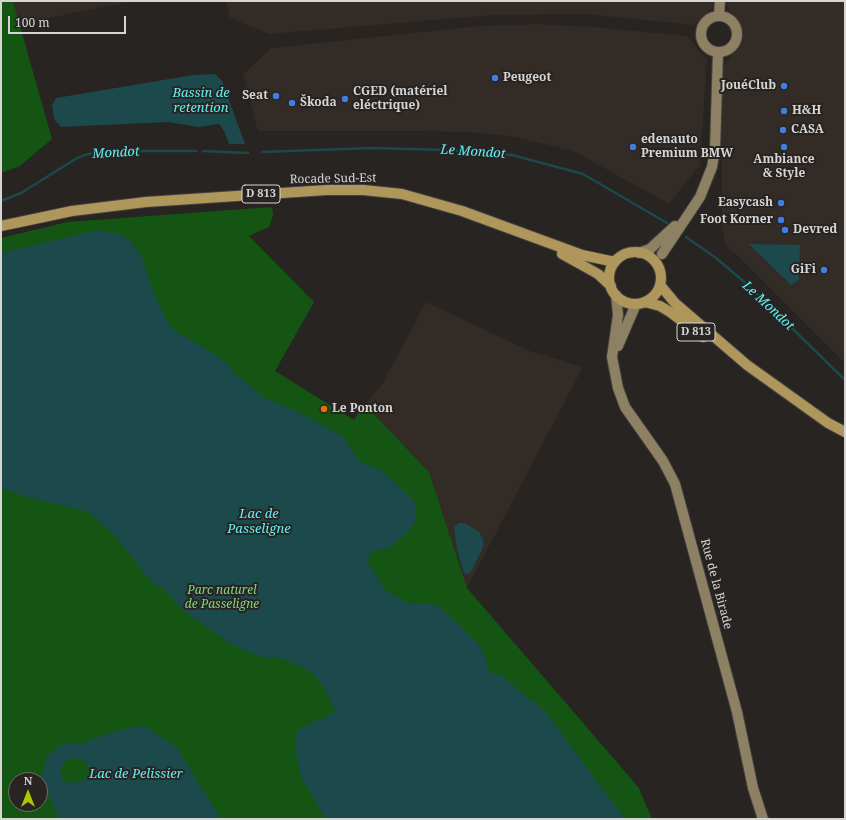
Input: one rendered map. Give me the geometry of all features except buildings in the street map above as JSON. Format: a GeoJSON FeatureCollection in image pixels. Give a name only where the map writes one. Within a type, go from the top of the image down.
{"type":"FeatureCollection","features":[{"type":"Feature","properties":{"kind":"main road","name":"Rocade Sud-Est"},"geometry":{"type":"LineString","coordinates":[[1,226],[72,211],[146,202],[327,190],[363,190],[402,194],[462,210],[582,255],[615,262]]}},
{"type":"Feature","properties":{"kind":"main road","name":"Rocade Sud-Est"},"geometry":{"type":"LineString","coordinates":[[518,232],[580,262],[598,274],[611,286]]}},
{"type":"Feature","properties":{"kind":"main road"},"geometry":{"type":"LineString","coordinates":[[630,253],[639,253],[653,260],[661,272],[660,285],[652,298],[640,303],[622,300],[616,295],[611,286],[610,278],[615,262],[630,253]]}},
{"type":"Feature","properties":{"kind":"main road","name":"D 813"},"geometry":{"type":"LineString","coordinates":[[660,285],[675,303],[700,326],[747,365],[828,423],[845,432]]}},
{"type":"Feature","properties":{"kind":"main road","name":"D 813"},"geometry":{"type":"LineString","coordinates":[[640,303],[660,306],[723,351],[747,365]]}},
{"type":"Feature","properties":{"kind":"street"},"geometry":{"type":"LineString","coordinates":[[719,16],[720,1]]}},
{"type":"Feature","properties":{"kind":"street"},"geometry":{"type":"LineString","coordinates":[[714,16],[725,16],[733,22],[738,34],[734,45],[730,49],[718,52],[707,48],[701,37],[701,31],[705,22],[714,16]]}},
{"type":"Feature","properties":{"kind":"street"},"geometry":{"type":"LineString","coordinates":[[662,254],[700,198],[712,167],[715,150],[718,52]]}},
{"type":"Feature","properties":{"kind":"street"},"geometry":{"type":"LineString","coordinates":[[639,253],[650,249],[664,238],[700,198]]}},
{"type":"Feature","properties":{"kind":"street","name":"Rue de la Birade"},"geometry":{"type":"LineString","coordinates":[[616,295],[618,314],[613,343],[614,369],[625,407],[663,461],[675,484],[732,693],[752,788],[763,819]]}},
{"type":"Feature","properties":{"kind":"street","name":"Rue de la Birade"},"geometry":{"type":"LineString","coordinates":[[614,369],[620,338],[640,303]]}},
{"type":"Feature","properties":{"kind":"shaded area"},"geometry":{"type":"Polygon","coordinates":[[[13,1],[134,1],[19,24],[13,1]]]}},
{"type":"Feature","properties":{"kind":"shaded area"},"geometry":{"type":"Polygon","coordinates":[[[226,1],[714,1],[714,7],[694,25],[585,14],[495,15],[269,34],[230,18],[226,1]]]}},
{"type":"Feature","properties":{"kind":"shaded area"},"geometry":{"type":"Polygon","coordinates":[[[725,1],[845,1],[845,363],[735,253],[729,249],[725,243],[722,224],[722,80],[724,65],[732,55],[742,29],[732,15],[725,1]]]}},
{"type":"Feature","properties":{"kind":"shaded area"},"geometry":{"type":"Polygon","coordinates":[[[538,24],[593,27],[687,36],[707,60],[700,165],[669,204],[573,151],[516,137],[469,132],[258,131],[243,75],[271,48],[479,26],[538,24]]]}},
{"type":"Feature","properties":{"kind":"shaded area"},"geometry":{"type":"Polygon","coordinates":[[[426,302],[530,351],[583,367],[467,588],[429,472],[371,411],[362,407],[381,386],[426,302]]]}},
{"type":"Feature","properties":{"kind":"green space"},"geometry":{"type":"Polygon","coordinates":[[[1,1],[13,1],[52,139],[20,166],[1,173],[1,1]]]}},
{"type":"Feature","properties":{"kind":"green space","name":"Parc naturel de Passeligne"},"geometry":{"type":"Polygon","coordinates":[[[272,207],[273,215],[269,227],[249,236],[314,302],[275,371],[354,420],[362,407],[371,411],[429,472],[467,588],[639,788],[652,819],[1,819],[1,238],[67,222],[272,207]]]}},
{"type":"Feature","properties":{"kind":"water","name":"Bassin de retention"},"geometry":{"type":"Polygon","coordinates":[[[215,74],[222,81],[245,144],[229,144],[224,131],[219,124],[199,127],[168,122],[61,127],[54,119],[52,105],[56,98],[193,75],[215,74]]]}},
{"type":"Feature","properties":{"kind":"water","name":"Lac de Passeligne"},"geometry":{"type":"Polygon","coordinates":[[[99,230],[122,235],[132,243],[142,257],[155,297],[171,328],[217,356],[228,365],[234,373],[263,397],[302,414],[343,437],[360,462],[380,469],[412,499],[416,504],[415,521],[409,530],[391,547],[384,550],[375,549],[367,560],[384,589],[408,604],[427,603],[439,606],[460,626],[478,644],[486,658],[487,669],[494,674],[502,675],[529,700],[534,701],[544,710],[625,819],[326,819],[301,777],[295,748],[297,731],[316,720],[327,717],[335,711],[323,686],[315,675],[302,667],[280,658],[266,658],[248,652],[228,642],[184,611],[163,588],[153,584],[116,537],[89,512],[17,494],[1,488],[1,253],[99,230]]]}},
{"type":"Feature","properties":{"kind":"water"},"geometry":{"type":"Polygon","coordinates":[[[749,244],[800,245],[799,280],[791,285],[749,244]]]}},
{"type":"Feature","properties":{"kind":"water"},"geometry":{"type":"Polygon","coordinates":[[[459,523],[465,523],[479,532],[483,539],[483,547],[471,572],[467,575],[464,573],[457,550],[454,527],[459,523]]]}},
{"type":"Feature","properties":{"kind":"water","name":"Lac de Pelissier"},"geometry":{"type":"Polygon","coordinates":[[[136,726],[147,727],[178,749],[221,819],[59,819],[48,792],[48,772],[42,772],[47,756],[62,744],[82,744],[100,736],[136,726]],[[72,758],[66,761],[60,770],[62,779],[67,783],[81,781],[90,774],[88,766],[82,759],[72,758]]]}},
{"type":"Feature","properties":{"kind":"waterway","name":"Le Mondot"},"geometry":{"type":"LineString","coordinates":[[262,152],[371,148],[448,150],[512,155],[583,174],[667,223]]}},
{"type":"Feature","properties":{"kind":"waterway","name":"Mondot"},"geometry":{"type":"LineString","coordinates":[[1,201],[21,193],[77,158],[85,155],[102,151],[196,151]]}},
{"type":"Feature","properties":{"kind":"waterway"},"geometry":{"type":"LineString","coordinates":[[203,151],[248,153]]}},
{"type":"Feature","properties":{"kind":"waterway","name":"Le Mondot"},"geometry":{"type":"LineString","coordinates":[[686,237],[716,258],[749,286],[845,380]]}},
{"type":"Feature","properties":{"kind":"place","name":"Peugeot"},"geometry":{"type":"Point","coordinates":[495,78]}},
{"type":"Feature","properties":{"kind":"place","name":"JouéClub"},"geometry":{"type":"Point","coordinates":[784,86]}},
{"type":"Feature","properties":{"kind":"place","name":"Seat"},"geometry":{"type":"Point","coordinates":[276,96]}},
{"type":"Feature","properties":{"kind":"place","name":"CGED (matériel eléctrique)"},"geometry":{"type":"Point","coordinates":[345,99]}},
{"type":"Feature","properties":{"kind":"place","name":"Škoda"},"geometry":{"type":"Point","coordinates":[292,103]}},
{"type":"Feature","properties":{"kind":"place","name":"H&H"},"geometry":{"type":"Point","coordinates":[784,111]}},
{"type":"Feature","properties":{"kind":"place","name":"CASA"},"geometry":{"type":"Point","coordinates":[783,130]}},
{"type":"Feature","properties":{"kind":"place","name":"edenauto Premium BMW"},"geometry":{"type":"Point","coordinates":[633,147]}},
{"type":"Feature","properties":{"kind":"place","name":"Ambiance & Style"},"geometry":{"type":"Point","coordinates":[784,147]}},
{"type":"Feature","properties":{"kind":"place","name":"Easycash"},"geometry":{"type":"Point","coordinates":[781,203]}},
{"type":"Feature","properties":{"kind":"place","name":"Foot Korner"},"geometry":{"type":"Point","coordinates":[781,220]}},
{"type":"Feature","properties":{"kind":"place","name":"Devred"},"geometry":{"type":"Point","coordinates":[785,230]}},
{"type":"Feature","properties":{"kind":"place","name":"GiFi"},"geometry":{"type":"Point","coordinates":[824,270]}},
{"type":"Feature","properties":{"kind":"place","name":"Le Ponton"},"geometry":{"type":"Point","coordinates":[324,409]}}]}
